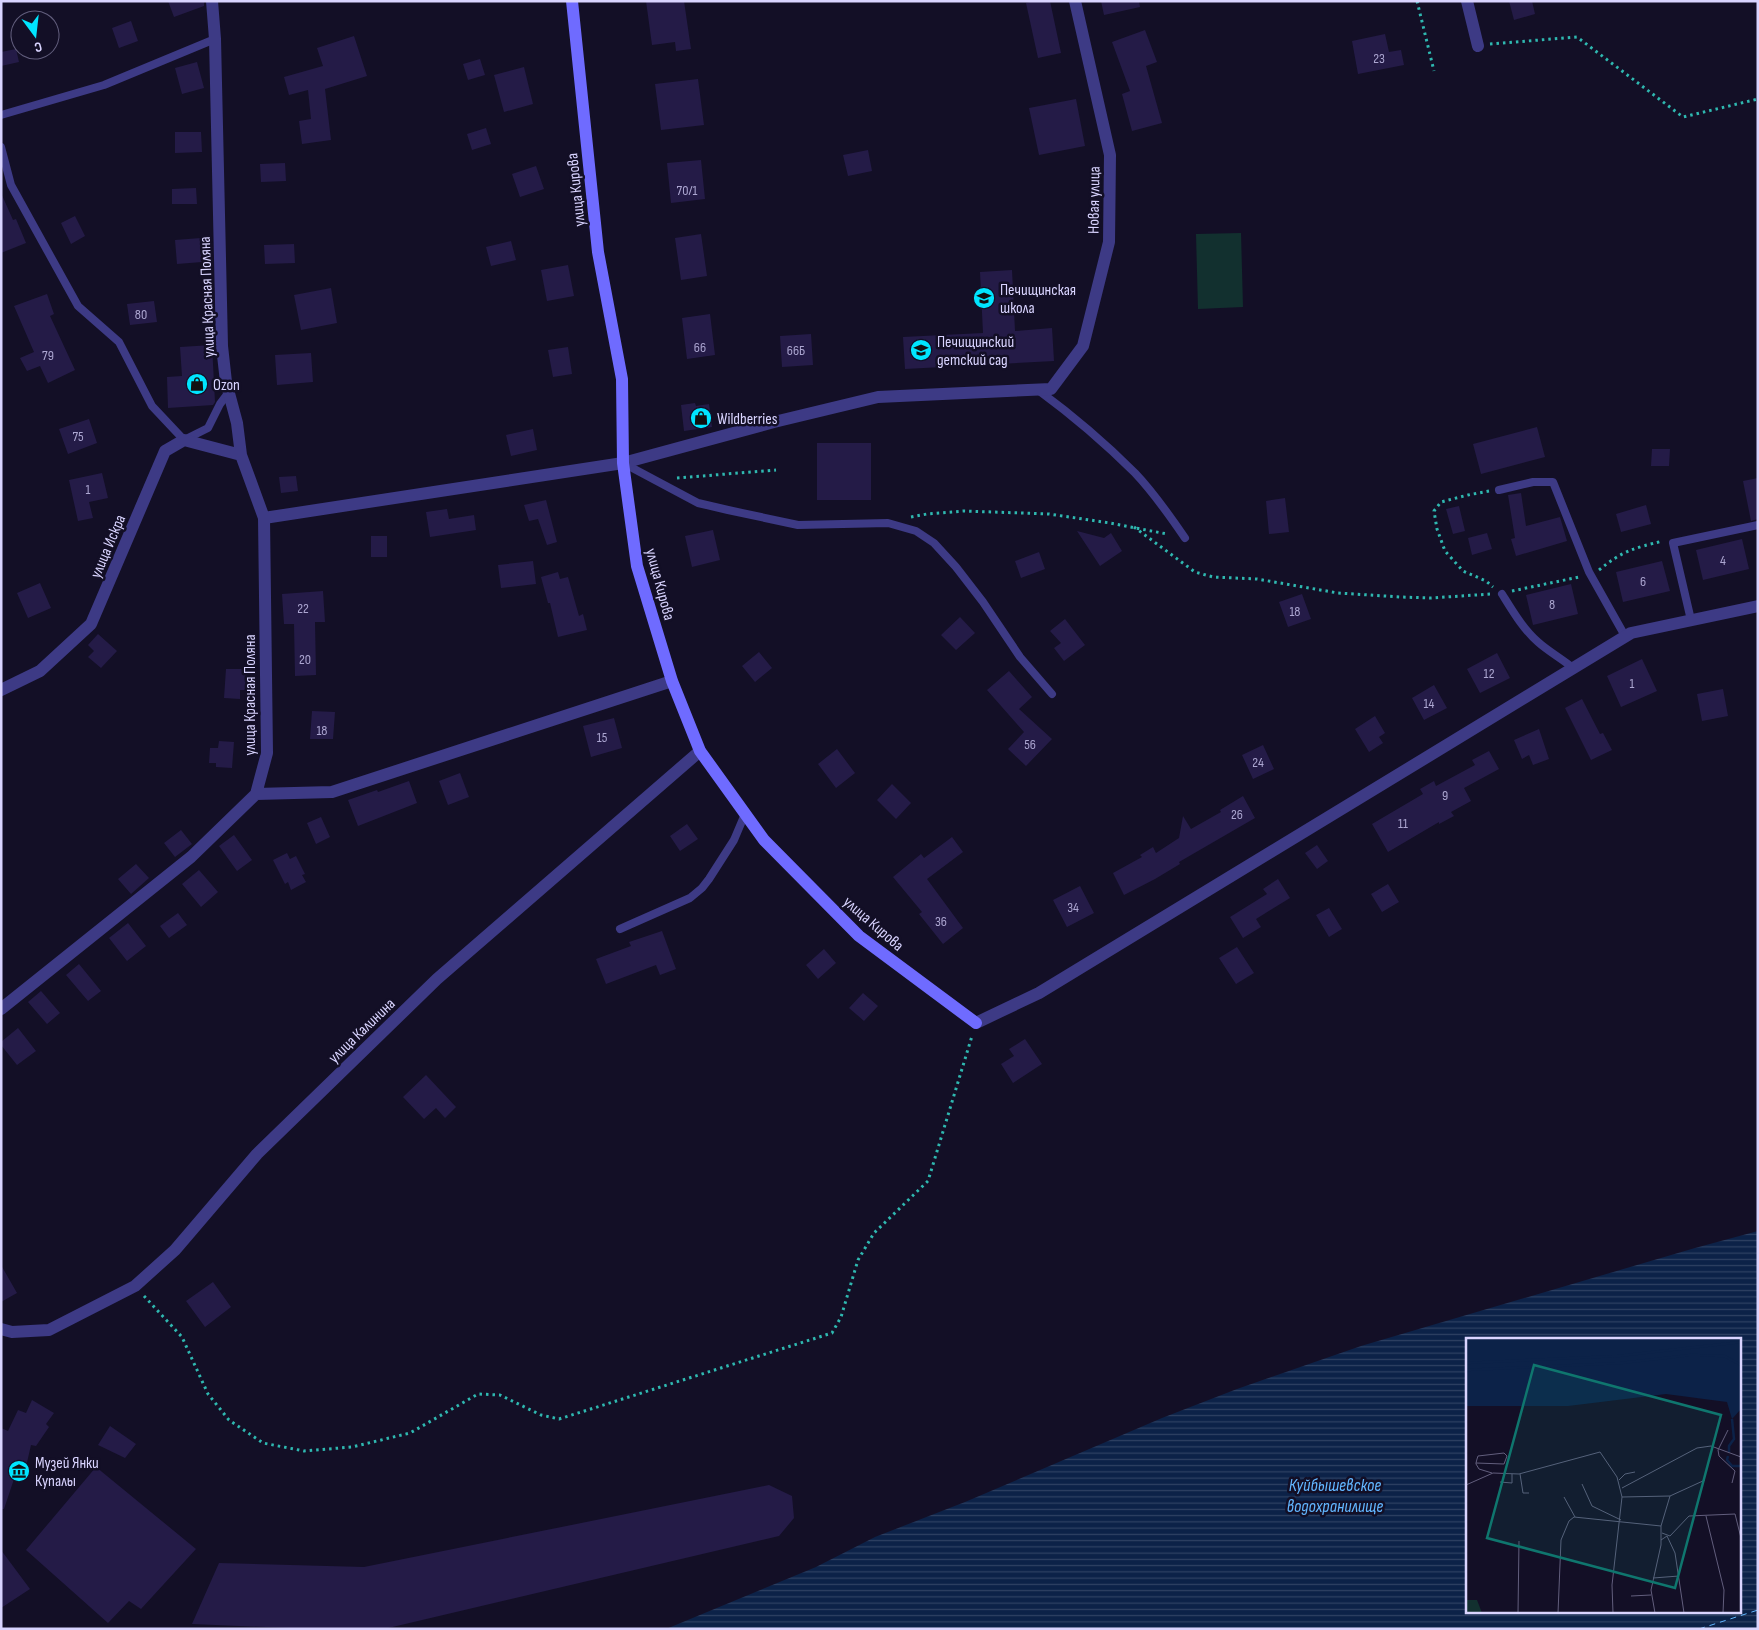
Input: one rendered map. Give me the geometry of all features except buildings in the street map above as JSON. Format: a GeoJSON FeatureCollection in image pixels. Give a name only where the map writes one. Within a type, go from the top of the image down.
{"type":"FeatureCollection","features":[{"type":"Feature","properties":{"kind":"street","name":"улица Красная Поляна"},"geometry":{"type":"LineString","coordinates":[[212,1],[216,38],[222,346],[229,392],[237,423],[240,454],[264,518],[267,753],[256,794]]}},
{"type":"Feature","properties":{"kind":"street","name":"улица Кирова"},"geometry":{"type":"LineString","coordinates":[[572,1],[598,252],[622,379],[623,463],[637,566],[672,681],[700,751],[764,840],[859,936],[976,1024]]}},
{"type":"Feature","properties":{"kind":"street","name":"Новая улица"},"geometry":{"type":"LineString","coordinates":[[1038,390],[1051,390],[1083,346],[1109,242],[1110,155],[1074,1]]}},
{"type":"Feature","properties":{"kind":"street"},"geometry":{"type":"LineString","coordinates":[[1466,1],[1478,46]]}},
{"type":"Feature","properties":{"kind":"street"},"geometry":{"type":"LineString","coordinates":[[264,518],[623,463],[774,422],[878,397],[1038,390]]}},
{"type":"Feature","properties":{"kind":"street"},"geometry":{"type":"LineString","coordinates":[[184,440],[240,454]]}},
{"type":"Feature","properties":{"kind":"street","name":"улица Искра"},"geometry":{"type":"LineString","coordinates":[[1,690],[40,671],[91,624],[165,450],[184,440]]}},
{"type":"Feature","properties":{"kind":"street"},"geometry":{"type":"LineString","coordinates":[[976,1024],[1039,994],[1625,636],[1631,633],[1758,606]]}},
{"type":"Feature","properties":{"kind":"street"},"geometry":{"type":"LineString","coordinates":[[1,1008],[191,857],[256,794],[332,792],[672,681]]}},
{"type":"Feature","properties":{"kind":"street","name":"улица Калинина"},"geometry":{"type":"LineString","coordinates":[[1,1329],[12,1332],[49,1330],[134,1286],[175,1250],[257,1154],[437,979],[700,751]]}},
{"type":"Feature","properties":{"kind":"lane"},"geometry":{"type":"LineString","coordinates":[[1,115],[104,85],[216,38]]}},
{"type":"Feature","properties":{"kind":"lane"},"geometry":{"type":"LineString","coordinates":[[1,147],[11,185],[78,306],[119,342],[152,406],[184,440],[208,428],[220,404],[229,392]]}},
{"type":"Feature","properties":{"kind":"lane"},"geometry":{"type":"LineString","coordinates":[[1038,390],[1078,420],[1136,474],[1164,508],[1185,538]]}},
{"type":"Feature","properties":{"kind":"lane"},"geometry":{"type":"LineString","coordinates":[[623,463],[698,502],[798,525],[888,523],[916,531],[934,543],[956,567],[1020,657],[1052,694]]}},
{"type":"Feature","properties":{"kind":"lane"},"geometry":{"type":"LineString","coordinates":[[1499,490],[1533,482],[1553,482],[1589,572],[1625,636]]}},
{"type":"Feature","properties":{"kind":"lane"},"geometry":{"type":"LineString","coordinates":[[1691,620],[1673,543],[1758,525]]}},
{"type":"Feature","properties":{"kind":"lane"},"geometry":{"type":"LineString","coordinates":[[1502,594],[1512,610],[1538,642],[1573,668]]}},
{"type":"Feature","properties":{"kind":"lane"},"geometry":{"type":"LineString","coordinates":[[620,928],[690,898],[702,888],[734,840],[745,814]]}},
{"type":"Feature","properties":{"kind":"path"},"geometry":{"type":"LineString","coordinates":[[1417,1],[1434,71]]}},
{"type":"Feature","properties":{"kind":"path"},"geometry":{"type":"LineString","coordinates":[[1478,46],[1577,37],[1683,118],[1758,99]]}},
{"type":"Feature","properties":{"kind":"path"},"geometry":{"type":"LineString","coordinates":[[655,480],[776,470]]}},
{"type":"Feature","properties":{"kind":"path"},"geometry":{"type":"LineString","coordinates":[[1499,490],[1442,502],[1434,511],[1437,529],[1445,551],[1463,571],[1486,581],[1502,594]]}},
{"type":"Feature","properties":{"kind":"path"},"geometry":{"type":"LineString","coordinates":[[908,518],[964,510],[1049,514],[1134,527],[1185,538]]}},
{"type":"Feature","properties":{"kind":"path"},"geometry":{"type":"LineString","coordinates":[[1134,527],[1195,572],[1213,577],[1257,579],[1338,593],[1400,597],[1431,598],[1502,594]]}},
{"type":"Feature","properties":{"kind":"path"},"geometry":{"type":"LineString","coordinates":[[134,1286],[182,1337],[208,1394],[229,1420],[263,1443],[304,1451],[352,1447],[410,1433],[478,1394],[500,1395],[541,1415],[558,1419],[832,1333],[841,1317],[858,1260],[874,1233],[928,1181],[976,1024]]}},
{"type":"Feature","properties":{"kind":"green space"},"geometry":{"type":"Polygon","coordinates":[[[1241,233],[1243,307],[1198,309],[1196,234],[1241,233]]]}},
{"type":"Feature","properties":{"kind":"water","name":"Куйбышевское водохранилище"},"geometry":{"type":"Polygon","coordinates":[[[1758,1231],[1758,1629],[666,1629],[816,1567],[875,1537],[965,1502],[1162,1418],[1237,1389],[1361,1346],[1758,1231]]]}},
{"type":"Feature","properties":{"kind":"ferry route"},"geometry":{"type":"LineString","coordinates":[[1699,1629],[1758,1610]]}},
{"type":"Feature","properties":{"kind":"place","name":"Печищинская школа"},"geometry":{"type":"Point","coordinates":[984,298]}},
{"type":"Feature","properties":{"kind":"place","name":"Печищинский детский сад"},"geometry":{"type":"Point","coordinates":[921,350]}},
{"type":"Feature","properties":{"kind":"place","name":"Ozon"},"geometry":{"type":"Point","coordinates":[197,384]}},
{"type":"Feature","properties":{"kind":"place","name":"Wildberries"},"geometry":{"type":"Point","coordinates":[701,418]}},
{"type":"Feature","properties":{"kind":"place","name":"Музей Янки Купалы"},"geometry":{"type":"Point","coordinates":[19,1471]}}]}
